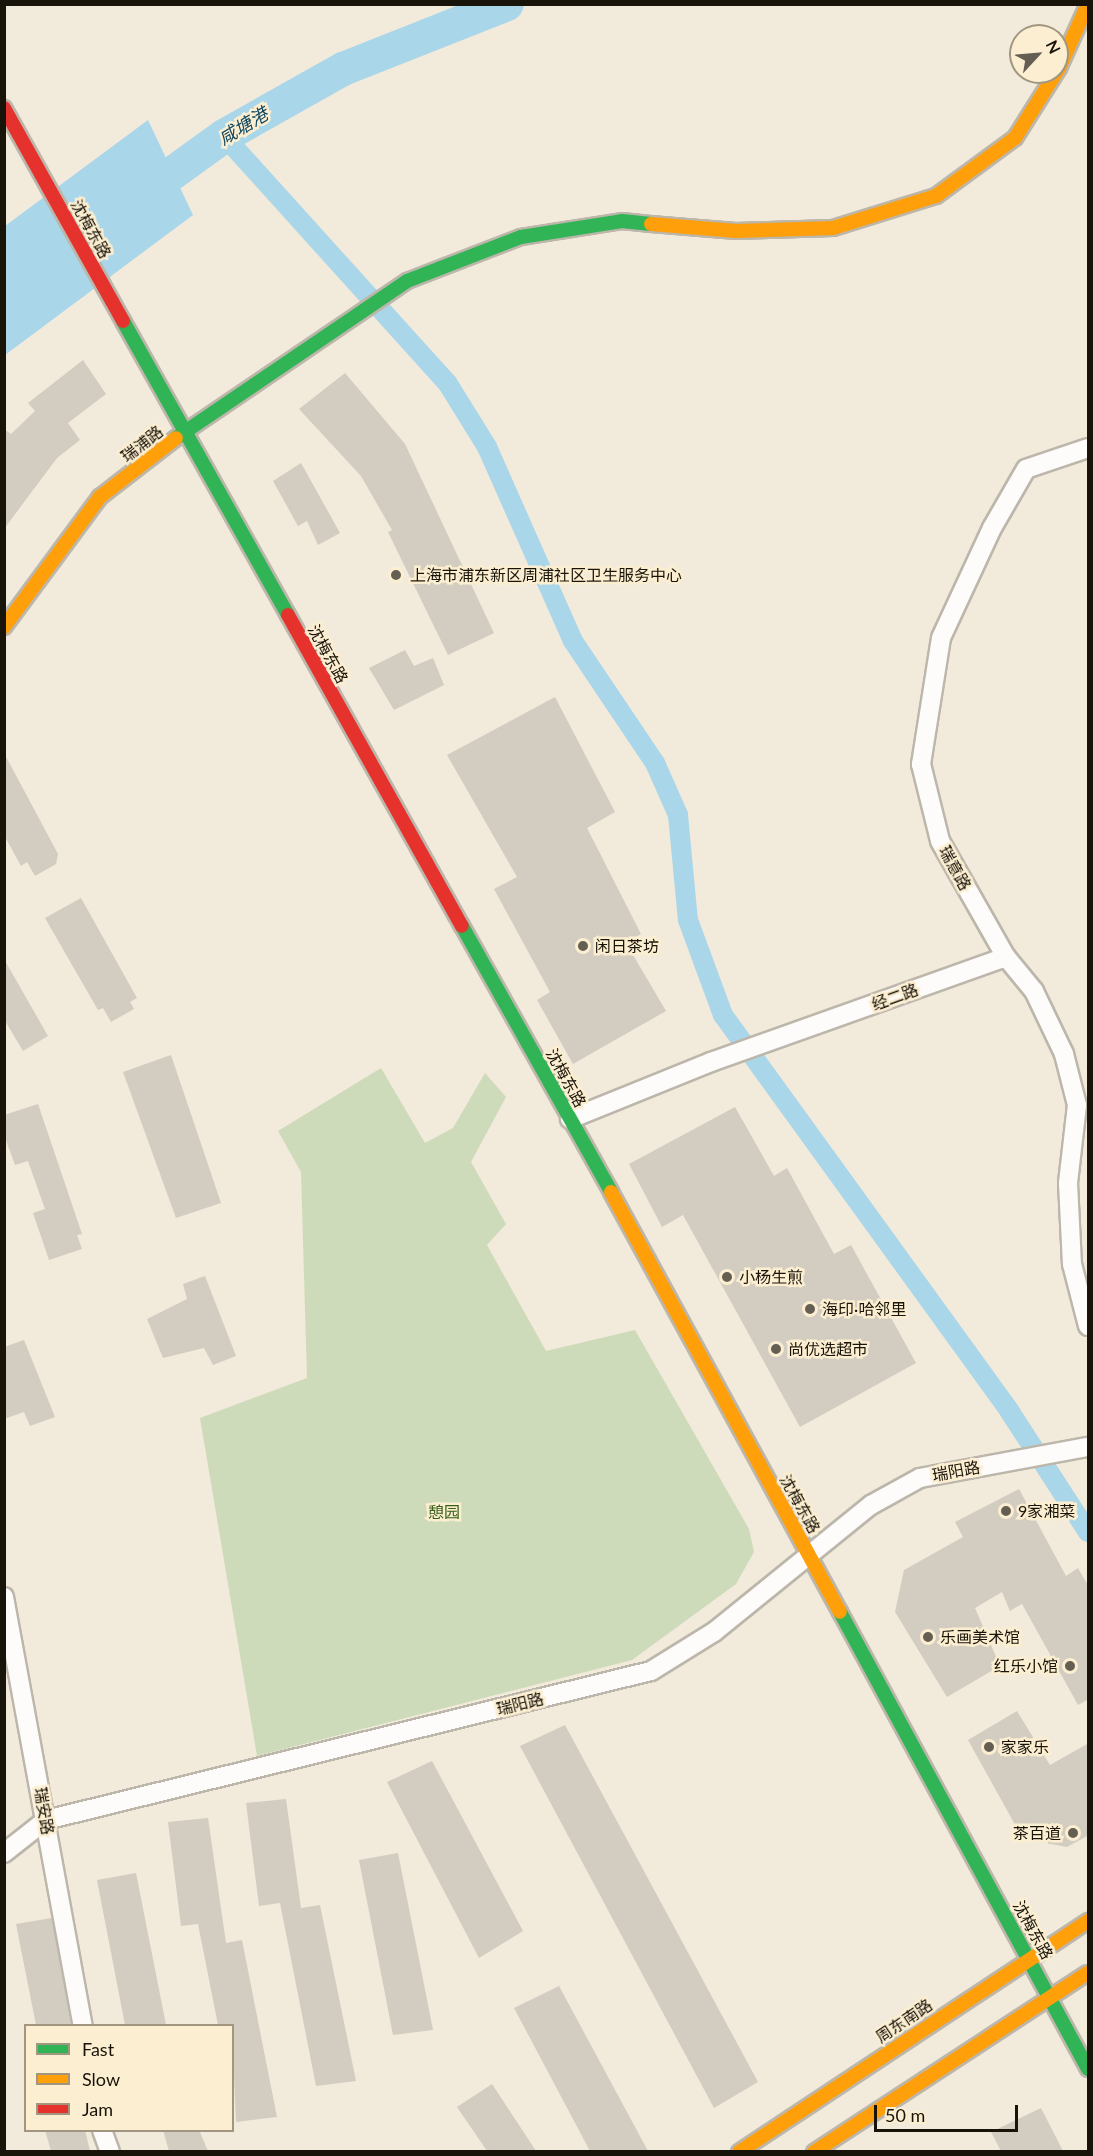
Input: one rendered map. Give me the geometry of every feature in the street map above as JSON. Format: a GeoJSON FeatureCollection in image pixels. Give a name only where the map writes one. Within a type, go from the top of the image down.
{"type":"FeatureCollection","features":[{"type":"Feature","properties":{"kind":"street","name":"瑞浦路"},"geometry":{"type":"LineString","coordinates":[[4,627],[100,497],[185,431],[337,325],[407,281],[532,235],[622,221],[736,231],[833,228],[936,196],[1015,138],[1059,68],[1088,4]]}},
{"type":"Feature","properties":{"kind":"street","name":"沈梅东路"},"geometry":{"type":"LineString","coordinates":[[4,108],[570,1119],[1052,1997],[1089,2069]]}},
{"type":"Feature","properties":{"kind":"street","name":"瑞意路"},"geometry":{"type":"LineString","coordinates":[[1089,448],[1026,469],[941,638],[921,764],[940,841],[1006,957],[1052,1023],[1077,1106],[1068,1183],[1072,1264],[1089,1326]]}},
{"type":"Feature","properties":{"kind":"street","name":"经二路"},"geometry":{"type":"LineString","coordinates":[[570,1119],[711,1062],[785,1038],[1006,957]]}},
{"type":"Feature","properties":{"kind":"street","name":"瑞阳路"},"geometry":{"type":"LineString","coordinates":[[4,1853],[46,1820],[651,1671],[714,1632],[871,1505],[920,1478],[1089,1447]]}},
{"type":"Feature","properties":{"kind":"street","name":"瑞安路"},"geometry":{"type":"LineString","coordinates":[[4,1597],[83,2024]]}},
{"type":"Feature","properties":{"kind":"street","name":"周东南路"},"geometry":{"type":"LineString","coordinates":[[739,2151],[1029,1957],[1089,1921]]}},
{"type":"Feature","properties":{"kind":"street"},"geometry":{"type":"LineString","coordinates":[[814,2151],[1089,1973]]}},
{"type":"Feature","properties":{"kind":"street"},"geometry":{"type":"LineString","coordinates":[[103,2132],[110,2151]]}},
{"type":"Feature","properties":{"kind":"green space","name":"憩园"},"geometry":{"type":"Polygon","coordinates":[[[381,1068],[425,1143],[453,1128],[485,1073],[506,1097],[471,1162],[506,1224],[487,1245],[546,1351],[635,1330],[749,1529],[754,1552],[736,1584],[632,1660],[257,1756],[200,1418],[307,1378],[301,1172],[278,1131],[381,1068]]]}},
{"type":"Feature","properties":{"kind":"water"},"geometry":{"type":"Polygon","coordinates":[[[148,120],[193,215],[5,355],[5,226],[148,120]]]}},
{"type":"Feature","properties":{"kind":"building"},"geometry":{"type":"Polygon","coordinates":[[[83,360],[106,394],[68,423],[80,440],[57,458],[4,529],[4,429],[11,434],[35,411],[28,403],[83,360]]]}},
{"type":"Feature","properties":{"kind":"building"},"geometry":{"type":"Polygon","coordinates":[[[345,373],[405,444],[494,633],[448,655],[388,532],[392,530],[361,476],[299,409],[345,373]]]}},
{"type":"Feature","properties":{"kind":"building"},"geometry":{"type":"Polygon","coordinates":[[[301,463],[340,533],[318,545],[307,521],[298,526],[273,481],[301,463]]]}},
{"type":"Feature","properties":{"kind":"building"},"geometry":{"type":"Polygon","coordinates":[[[405,650],[414,666],[433,658],[444,685],[394,710],[369,668],[405,650]]]}},
{"type":"Feature","properties":{"kind":"building"},"geometry":{"type":"Polygon","coordinates":[[[555,697],[615,812],[587,828],[641,934],[626,943],[666,1011],[573,1064],[537,1000],[550,992],[494,889],[517,877],[447,755],[555,697]]]}},
{"type":"Feature","properties":{"kind":"building"},"geometry":{"type":"Polygon","coordinates":[[[4,753],[58,854],[56,864],[35,876],[27,862],[21,866],[4,835],[4,753]]]}},
{"type":"Feature","properties":{"kind":"building"},"geometry":{"type":"Polygon","coordinates":[[[81,898],[137,998],[130,1002],[134,1009],[111,1022],[103,1008],[98,1010],[45,918],[81,898]]]}},
{"type":"Feature","properties":{"kind":"building"},"geometry":{"type":"Polygon","coordinates":[[[4,959],[48,1036],[23,1051],[4,1019],[4,959]]]}},
{"type":"Feature","properties":{"kind":"building"},"geometry":{"type":"Polygon","coordinates":[[[171,1055],[221,1203],[176,1218],[123,1072],[171,1055]]]}},
{"type":"Feature","properties":{"kind":"building"},"geometry":{"type":"Polygon","coordinates":[[[38,1104],[82,1234],[77,1235],[82,1249],[49,1260],[33,1213],[45,1209],[28,1161],[15,1165],[4,1135],[4,1115],[38,1104]]]}},
{"type":"Feature","properties":{"kind":"building","name":"海印·哈邻里"},"geometry":{"type":"Polygon","coordinates":[[[735,1107],[774,1176],[787,1168],[834,1254],[851,1245],[916,1363],[800,1427],[683,1215],[662,1227],[629,1164],[735,1107]]]}},
{"type":"Feature","properties":{"kind":"building"},"geometry":{"type":"Polygon","coordinates":[[[205,1276],[236,1356],[213,1365],[204,1348],[163,1358],[147,1319],[187,1299],[183,1284],[205,1276]]]}},
{"type":"Feature","properties":{"kind":"building"},"geometry":{"type":"Polygon","coordinates":[[[24,1340],[55,1417],[30,1426],[24,1412],[4,1419],[4,1347],[24,1340]]]}},
{"type":"Feature","properties":{"kind":"building"},"geometry":{"type":"Polygon","coordinates":[[[1019,1489],[1066,1576],[1078,1568],[1089,1587],[1089,1699],[1078,1705],[1022,1604],[1010,1611],[1002,1592],[975,1608],[1000,1666],[947,1697],[895,1612],[904,1570],[963,1537],[955,1522],[1019,1489]]]}},
{"type":"Feature","properties":{"kind":"building"},"geometry":{"type":"Polygon","coordinates":[[[1017,1711],[1050,1765],[1089,1743],[1089,1835],[1067,1847],[1023,1839],[968,1740],[1017,1711]]]}},
{"type":"Feature","properties":{"kind":"building"},"geometry":{"type":"Polygon","coordinates":[[[565,1725],[758,2082],[714,2108],[520,1746],[565,1725]]]}},
{"type":"Feature","properties":{"kind":"building"},"geometry":{"type":"Polygon","coordinates":[[[432,1761],[523,1931],[479,1958],[387,1782],[432,1761]]]}},
{"type":"Feature","properties":{"kind":"building"},"geometry":{"type":"Polygon","coordinates":[[[286,1799],[301,1908],[320,1905],[356,2081],[316,2086],[280,1903],[259,1906],[246,1803],[286,1799]]]}},
{"type":"Feature","properties":{"kind":"building"},"geometry":{"type":"Polygon","coordinates":[[[208,1818],[226,1943],[242,1940],[277,2117],[236,2122],[234,2024],[218,2024],[198,1924],[181,1926],[168,1822],[208,1818]]]}},
{"type":"Feature","properties":{"kind":"building"},"geometry":{"type":"Polygon","coordinates":[[[398,1853],[433,2030],[393,2035],[359,1860],[398,1853]]]}},
{"type":"Feature","properties":{"kind":"building"},"geometry":{"type":"Polygon","coordinates":[[[136,1873],[166,2024],[125,2024],[97,1880],[136,1873]]]}},
{"type":"Feature","properties":{"kind":"building"},"geometry":{"type":"Polygon","coordinates":[[[52,1918],[71,2024],[36,2024],[16,1924],[52,1918]]]}},
{"type":"Feature","properties":{"kind":"building"},"geometry":{"type":"Polygon","coordinates":[[[559,1986],[648,2151],[590,2151],[514,2008],[559,1986]]]}},
{"type":"Feature","properties":{"kind":"building"},"geometry":{"type":"Polygon","coordinates":[[[492,2084],[536,2151],[487,2151],[457,2107],[492,2084]]]}},
{"type":"Feature","properties":{"kind":"building"},"geometry":{"type":"Polygon","coordinates":[[[1041,2108],[1063,2151],[1001,2151],[991,2132],[1041,2108]]]}},
{"type":"Feature","properties":{"kind":"building"},"geometry":{"type":"Polygon","coordinates":[[[46,2132],[85,2132],[90,2151],[51,2151],[46,2132]]]}},
{"type":"Feature","properties":{"kind":"building"},"geometry":{"type":"Polygon","coordinates":[[[164,2132],[200,2132],[208,2151],[169,2151],[164,2132]]]}},
{"type":"Feature","properties":{"kind":"waterway","name":"咸塘港"},"geometry":{"type":"LineString","coordinates":[[134,201],[224,136],[343,69],[507,4]]}},
{"type":"Feature","properties":{"kind":"waterway"},"geometry":{"type":"LineString","coordinates":[[224,136],[448,384],[487,447],[573,641],[655,763],[678,815],[688,920],[723,1015],[1010,1412],[1088,1532]]}},
{"type":"Feature","properties":{"kind":"traffic: fast"},"geometry":{"type":"LineString","coordinates":[[176,438],[407,281],[521,237],[622,221],[651,224]]}},
{"type":"Feature","properties":{"kind":"traffic: fast"},"geometry":{"type":"LineString","coordinates":[[123,321],[288,615]]}},
{"type":"Feature","properties":{"kind":"traffic: fast"},"geometry":{"type":"LineString","coordinates":[[462,926],[611,1192]]}},
{"type":"Feature","properties":{"kind":"traffic: fast"},"geometry":{"type":"LineString","coordinates":[[840,1612],[1088,2069]]}},
{"type":"Feature","properties":{"kind":"traffic: slow"},"geometry":{"type":"LineString","coordinates":[[651,224],[736,231],[833,228],[936,196],[1015,138],[1059,68],[1088,4]]}},
{"type":"Feature","properties":{"kind":"traffic: slow"},"geometry":{"type":"LineString","coordinates":[[4,627],[100,497],[176,438]]}},
{"type":"Feature","properties":{"kind":"traffic: slow"},"geometry":{"type":"LineString","coordinates":[[611,1192],[840,1612]]}},
{"type":"Feature","properties":{"kind":"traffic: slow"},"geometry":{"type":"LineString","coordinates":[[739,2152],[1088,1921]]}},
{"type":"Feature","properties":{"kind":"traffic: slow"},"geometry":{"type":"LineString","coordinates":[[814,2152],[1088,1973]]}},
{"type":"Feature","properties":{"kind":"traffic: jam"},"geometry":{"type":"LineString","coordinates":[[4,108],[123,321]]}},
{"type":"Feature","properties":{"kind":"traffic: jam"},"geometry":{"type":"LineString","coordinates":[[288,615],[462,926]]}},
{"type":"Feature","properties":{"kind":"place","name":"上海市浦东新区周浦社区卫生服务中心"},"geometry":{"type":"Point","coordinates":[396,575]}},
{"type":"Feature","properties":{"kind":"place","name":"闲日茶坊"},"geometry":{"type":"Point","coordinates":[583,946]}},
{"type":"Feature","properties":{"kind":"place","name":"小杨生煎"},"geometry":{"type":"Point","coordinates":[727,1277]}},
{"type":"Feature","properties":{"kind":"place","name":"海印·哈邻里"},"geometry":{"type":"Point","coordinates":[810,1309]}},
{"type":"Feature","properties":{"kind":"place","name":"尚优选超市"},"geometry":{"type":"Point","coordinates":[776,1349]}},
{"type":"Feature","properties":{"kind":"place","name":"9家湘菜"},"geometry":{"type":"Point","coordinates":[1006,1511]}},
{"type":"Feature","properties":{"kind":"place","name":"乐画美术馆"},"geometry":{"type":"Point","coordinates":[928,1637]}},
{"type":"Feature","properties":{"kind":"place","name":"红乐小馆"},"geometry":{"type":"Point","coordinates":[1070,1666]}},
{"type":"Feature","properties":{"kind":"place","name":"家家乐"},"geometry":{"type":"Point","coordinates":[989,1747]}},
{"type":"Feature","properties":{"kind":"place","name":"茶百道"},"geometry":{"type":"Point","coordinates":[1073,1833]}}]}
